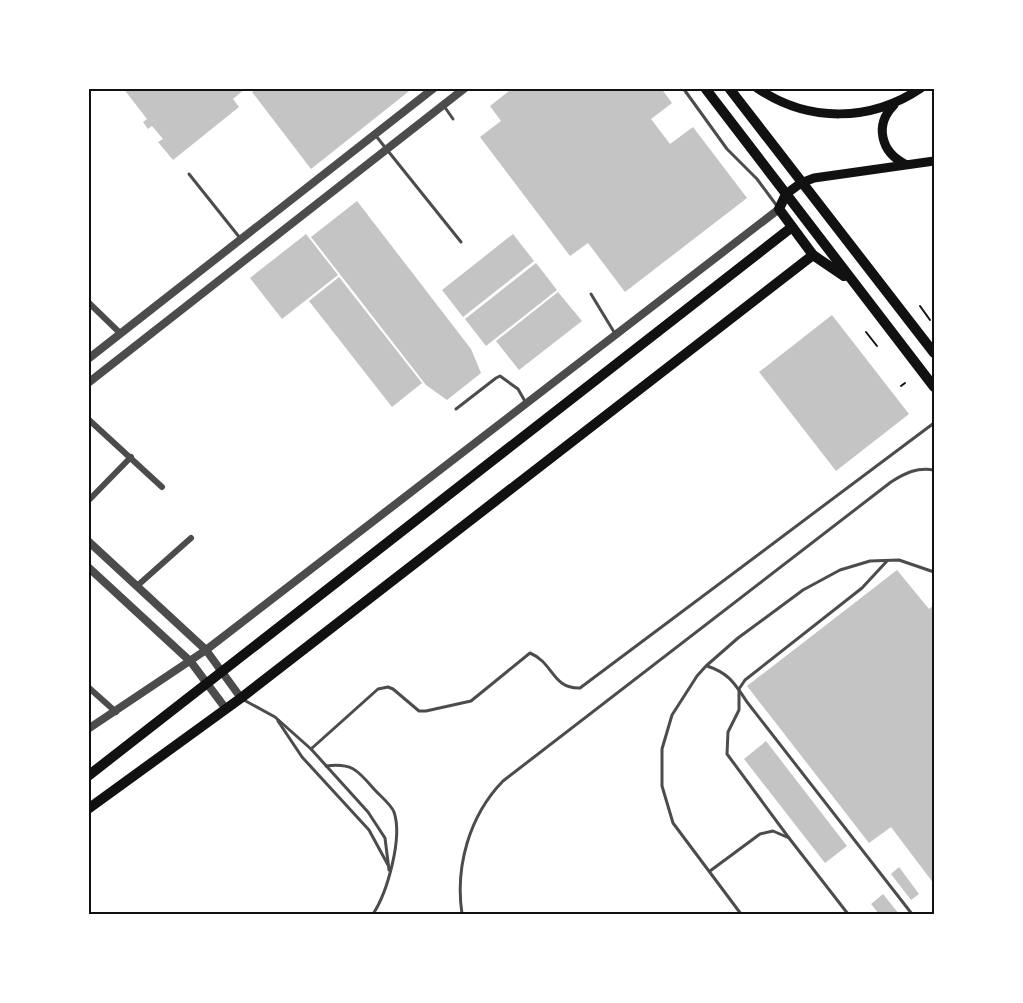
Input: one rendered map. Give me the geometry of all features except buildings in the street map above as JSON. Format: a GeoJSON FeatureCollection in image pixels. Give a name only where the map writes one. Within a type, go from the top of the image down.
{"type":"FeatureCollection","features":[{"type":"Feature","properties":{"kind":"main road"},"geometry":{"type":"LineString","coordinates":[[705,88],[934,387]]}},
{"type":"Feature","properties":{"kind":"main road"},"geometry":{"type":"LineString","coordinates":[[729,88],[934,353]]}},
{"type":"Feature","properties":{"kind":"main road"},"geometry":{"type":"LineString","coordinates":[[757,88],[785,103],[819,113],[855,114],[896,104]]}},
{"type":"Feature","properties":{"kind":"main road"},"geometry":{"type":"LineString","coordinates":[[908,165],[896,160],[887,150],[882,137],[882,124],[887,112],[921,88]]}},
{"type":"Feature","properties":{"kind":"main road"},"geometry":{"type":"LineString","coordinates":[[854,283],[813,255],[779,209],[786,194],[801,183],[831,175],[934,161]]}},
{"type":"Feature","properties":{"kind":"main road"},"geometry":{"type":"LineString","coordinates":[[88,776],[792,227]]}},
{"type":"Feature","properties":{"kind":"main road"},"geometry":{"type":"LineString","coordinates":[[88,809],[241,698],[813,255]]}},
{"type":"Feature","properties":{"kind":"street"},"geometry":{"type":"LineString","coordinates":[[88,359],[434,88]]}},
{"type":"Feature","properties":{"kind":"street"},"geometry":{"type":"LineString","coordinates":[[88,383],[465,88]]}},
{"type":"Feature","properties":{"kind":"street"},"geometry":{"type":"LineString","coordinates":[[88,729],[191,662],[779,209]]}},
{"type":"Feature","properties":{"kind":"street"},"geometry":{"type":"LineString","coordinates":[[88,302],[121,334]]}},
{"type":"Feature","properties":{"kind":"street"},"geometry":{"type":"LineString","coordinates":[[88,419],[162,487]]}},
{"type":"Feature","properties":{"kind":"street"},"geometry":{"type":"LineString","coordinates":[[88,501],[131,458]]}},
{"type":"Feature","properties":{"kind":"street"},"geometry":{"type":"LineString","coordinates":[[137,586],[191,537]]}},
{"type":"Feature","properties":{"kind":"street"},"geometry":{"type":"LineString","coordinates":[[88,541],[206,650],[241,698]]}},
{"type":"Feature","properties":{"kind":"street"},"geometry":{"type":"LineString","coordinates":[[88,567],[191,662],[226,709]]}},
{"type":"Feature","properties":{"kind":"street"},"geometry":{"type":"LineString","coordinates":[[88,687],[116,712]]}},
{"type":"Feature","properties":{"kind":"lane"},"geometry":{"type":"LineString","coordinates":[[683,88],[727,148],[757,179],[779,209]]}},
{"type":"Feature","properties":{"kind":"lane"},"geometry":{"type":"LineString","coordinates":[[444,106],[453,119]]}},
{"type":"Feature","properties":{"kind":"lane"},"geometry":{"type":"LineString","coordinates":[[375,135],[461,242]]}},
{"type":"Feature","properties":{"kind":"lane"},"geometry":{"type":"LineString","coordinates":[[189,174],[242,239]]}},
{"type":"Feature","properties":{"kind":"lane"},"geometry":{"type":"LineString","coordinates":[[591,294],[594,303],[617,336]]}},
{"type":"Feature","properties":{"kind":"lane"},"geometry":{"type":"LineString","coordinates":[[456,409],[500,376],[518,389],[527,405]]}},
{"type":"Feature","properties":{"kind":"lane"},"geometry":{"type":"LineString","coordinates":[[311,749],[378,689],[388,687],[393,689],[419,711],[471,701],[530,653],[540,657],[564,686],[580,688],[934,423]]}},
{"type":"Feature","properties":{"kind":"lane"},"geometry":{"type":"LineString","coordinates":[[462,915],[460,891],[467,844],[480,811],[503,781],[891,483],[912,471],[925,468],[934,470]]}},
{"type":"Feature","properties":{"kind":"lane"},"geometry":{"type":"LineString","coordinates":[[741,915],[673,823],[662,786],[662,749],[672,715],[706,666],[738,638],[803,590],[840,570],[870,561],[899,560],[934,572]]}},
{"type":"Feature","properties":{"kind":"lane"},"geometry":{"type":"LineString","coordinates":[[848,915],[727,754],[728,732],[739,710],[739,689],[745,680],[862,588],[887,561]]}},
{"type":"Feature","properties":{"kind":"lane"},"geometry":{"type":"LineString","coordinates":[[706,666],[721,670],[734,682],[912,915]]}},
{"type":"Feature","properties":{"kind":"lane"},"geometry":{"type":"LineString","coordinates":[[241,698],[275,717],[311,749],[368,812],[381,831],[389,870]]}},
{"type":"Feature","properties":{"kind":"lane"},"geometry":{"type":"LineString","coordinates":[[275,717],[302,757],[369,830],[389,870]]}},
{"type":"Feature","properties":{"kind":"lane"},"geometry":{"type":"LineString","coordinates":[[326,766],[342,764],[358,771],[394,811],[396,850],[389,870],[387,886],[373,915]]}},
{"type":"Feature","properties":{"kind":"lane"},"geometry":{"type":"LineString","coordinates":[[709,872],[760,834],[773,831],[789,838]]}},
{"type":"Feature","properties":{"kind":"path"},"geometry":{"type":"LineString","coordinates":[[920,306],[930,320]]}},
{"type":"Feature","properties":{"kind":"path"},"geometry":{"type":"LineString","coordinates":[[866,332],[877,346]]}},
{"type":"Feature","properties":{"kind":"path"},"geometry":{"type":"LineString","coordinates":[[901,386],[905,382]]}}]}
